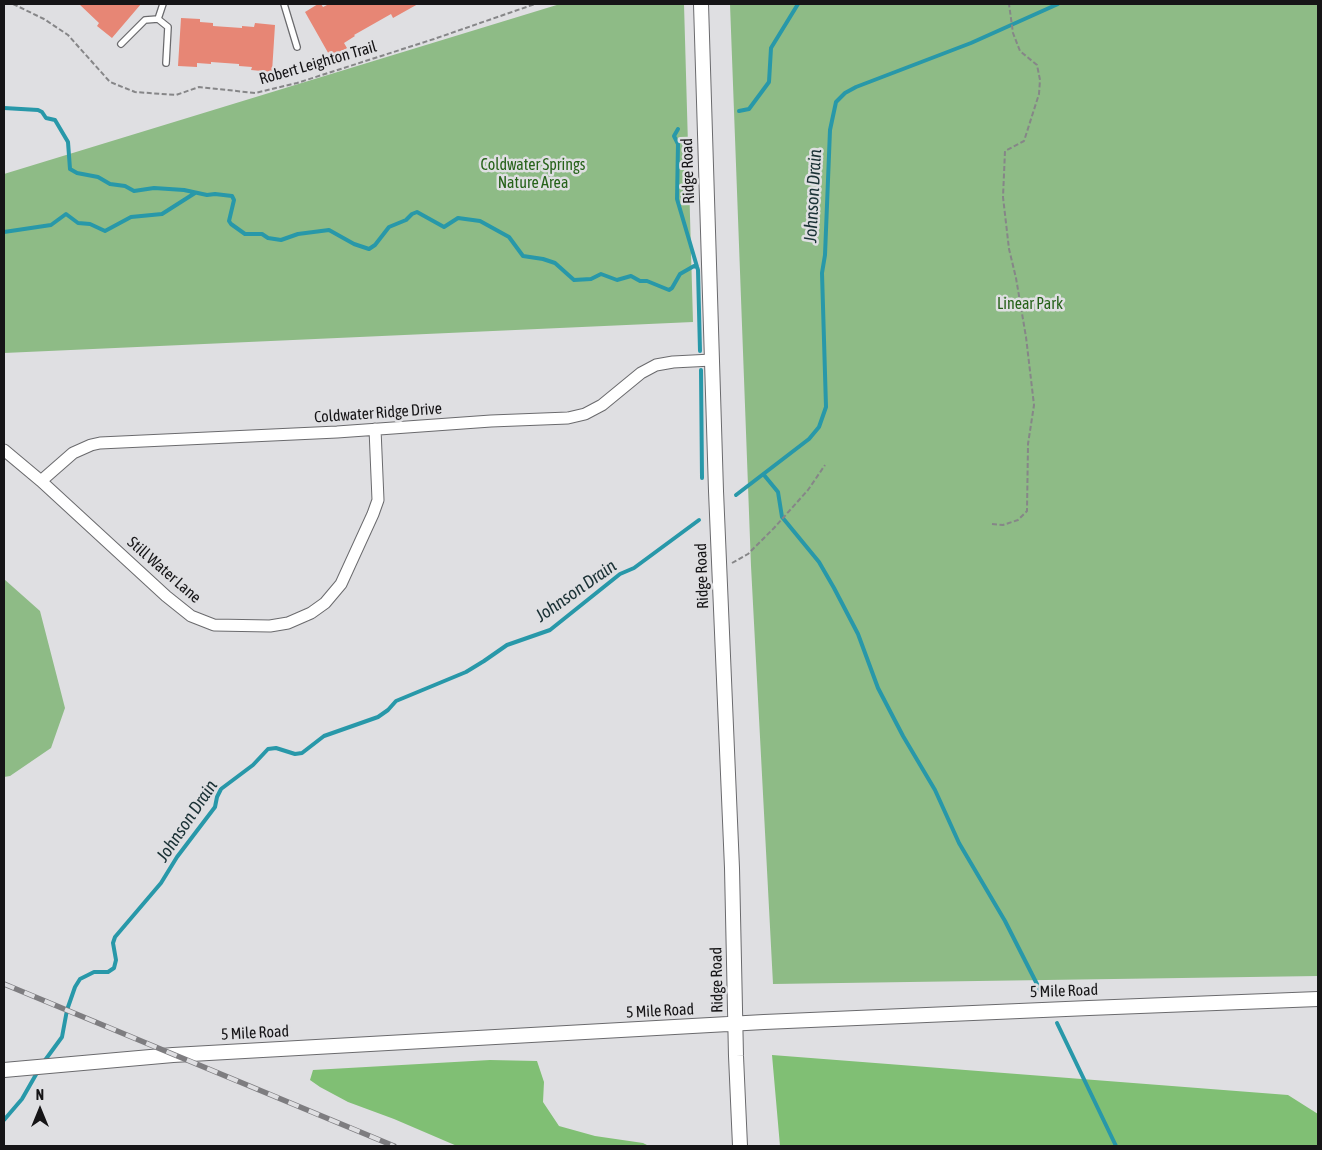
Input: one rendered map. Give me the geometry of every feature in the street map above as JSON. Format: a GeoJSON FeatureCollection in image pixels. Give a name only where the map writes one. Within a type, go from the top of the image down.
{"type":"FeatureCollection","features":[{"type":"Feature","properties":{"kind":"street","name":"Ridge Road"},"geometry":{"type":"LineString","coordinates":[[701,4],[740,1146]]}},
{"type":"Feature","properties":{"kind":"street","name":"Coldwater Ridge Drive"},"geometry":{"type":"LineString","coordinates":[[41,481],[73,453],[90,445],[100,443],[568,418],[585,414],[602,405],[641,373],[656,366],[673,362],[712,360]]}},
{"type":"Feature","properties":{"kind":"street","name":"Still Water Lane"},"geometry":{"type":"LineString","coordinates":[[4,450],[41,481],[170,600],[191,616],[206,623],[224,626],[279,625],[296,620],[319,608],[341,584],[378,500],[375,429]]}},
{"type":"Feature","properties":{"kind":"street","name":"5 Mile Road"},"geometry":{"type":"LineString","coordinates":[[4,1070],[173,1055],[736,1025],[1318,999]]}},
{"type":"Feature","properties":{"kind":"lane"},"geometry":{"type":"LineString","coordinates":[[158,19],[163,4]]}},
{"type":"Feature","properties":{"kind":"lane"},"geometry":{"type":"LineString","coordinates":[[284,4],[297,47]]}},
{"type":"Feature","properties":{"kind":"lane"},"geometry":{"type":"LineString","coordinates":[[121,44],[146,20],[158,19],[168,27],[166,63]]}},
{"type":"Feature","properties":{"kind":"path","name":"Robert Leighton Trail"},"geometry":{"type":"LineString","coordinates":[[13,4],[44,19],[68,35],[110,82],[135,92],[176,95],[199,87],[255,93],[297,83],[535,4]]}},
{"type":"Feature","properties":{"kind":"path"},"geometry":{"type":"LineString","coordinates":[[992,524],[1002,525],[1018,520],[1027,511],[1028,444],[1034,405],[1026,337],[1009,249],[1002,197],[1005,151],[1024,141],[1039,94],[1040,80],[1037,65],[1020,51],[1013,33],[1009,4]]}},
{"type":"Feature","properties":{"kind":"path"},"geometry":{"type":"LineString","coordinates":[[719,570],[748,554],[808,490],[825,465]]}},
{"type":"Feature","properties":{"kind":"green space","name":"Coldwater Springs Nature Area"},"geometry":{"type":"Polygon","coordinates":[[[560,4],[684,4],[693,322],[4,353],[4,174],[560,4]]]}},
{"type":"Feature","properties":{"kind":"green space","name":"Linear Park"},"geometry":{"type":"Polygon","coordinates":[[[730,4],[1318,4],[1318,976],[773,984],[751,566],[730,4]]]}},
{"type":"Feature","properties":{"kind":"green space"},"geometry":{"type":"Polygon","coordinates":[[[4,579],[40,611],[65,708],[51,748],[10,776],[4,777],[4,579]]]}},
{"type":"Feature","properties":{"kind":"green space"},"geometry":{"type":"Polygon","coordinates":[[[772,1055],[1288,1095],[1318,1114],[1318,1146],[780,1146],[772,1055]]]}},
{"type":"Feature","properties":{"kind":"green space"},"geometry":{"type":"Polygon","coordinates":[[[490,1060],[537,1061],[544,1082],[543,1102],[559,1126],[595,1136],[643,1143],[649,1146],[457,1146],[348,1102],[310,1080],[313,1070],[490,1060]]]}},
{"type":"Feature","properties":{"kind":"building"},"geometry":{"type":"Polygon","coordinates":[[[79,4],[141,4],[112,38],[97,26],[99,23],[79,4]]]}},
{"type":"Feature","properties":{"kind":"building"},"geometry":{"type":"Polygon","coordinates":[[[321,4],[323,7],[329,4],[418,4],[393,18],[391,14],[354,35],[344,43],[347,48],[331,58],[305,12],[321,4]]]}},
{"type":"Feature","properties":{"kind":"building"},"geometry":{"type":"Polygon","coordinates":[[[181,18],[200,19],[200,22],[213,23],[213,26],[242,28],[242,26],[254,27],[255,23],[275,25],[272,72],[251,70],[252,67],[239,66],[239,64],[211,62],[211,64],[197,63],[197,67],[178,66],[181,18]]]}},
{"type":"Feature","properties":{"kind":"waterway"},"geometry":{"type":"LineString","coordinates":[[739,111],[749,109],[769,82],[771,48],[798,4]]}},
{"type":"Feature","properties":{"kind":"waterway","name":"Johnson Drain"},"geometry":{"type":"LineString","coordinates":[[736,495],[809,439],[819,427],[826,407],[822,273],[825,255],[830,130],[836,102],[845,93],[856,87],[971,43],[1058,4]]}},
{"type":"Feature","properties":{"kind":"waterway"},"geometry":{"type":"LineString","coordinates":[[4,108],[38,110],[46,118],[55,120],[68,142],[70,169],[77,173],[98,177],[110,184],[125,186],[134,191],[154,188],[184,190],[207,195],[232,196],[234,200],[229,221],[245,234],[262,234],[268,238],[281,240],[298,234],[329,230],[354,244],[369,249],[375,245],[389,227],[406,220],[417,212],[444,227],[458,218],[480,221],[509,237],[523,256],[555,263],[574,280],[591,279],[601,274],[617,280],[631,276],[640,281],[647,281],[669,290],[680,274],[694,266],[697,267]]}},
{"type":"Feature","properties":{"kind":"waterway"},"geometry":{"type":"LineString","coordinates":[[678,129],[674,136],[678,144],[677,199],[698,270],[700,351]]}},
{"type":"Feature","properties":{"kind":"waterway"},"geometry":{"type":"LineString","coordinates":[[4,232],[51,225],[66,214],[78,223],[90,224],[105,231],[131,217],[162,214],[195,193]]}},
{"type":"Feature","properties":{"kind":"waterway"},"geometry":{"type":"LineString","coordinates":[[701,370],[702,478]]}},
{"type":"Feature","properties":{"kind":"waterway"},"geometry":{"type":"LineString","coordinates":[[764,475],[778,492],[782,517],[819,562],[834,588],[858,634],[878,688],[903,736],[935,790],[959,843],[1005,921],[1042,994]]}},
{"type":"Feature","properties":{"kind":"waterway","name":"Johnson Drain"},"geometry":{"type":"LineString","coordinates":[[43,1063],[62,1037],[67,1010],[75,987],[80,979],[94,972],[108,972],[114,968],[116,960],[113,943],[115,937],[161,883],[177,857],[215,807],[221,789],[253,765],[268,749],[276,748],[295,754],[302,753],[324,736],[378,717],[396,701],[466,672],[507,645],[550,630],[620,574],[634,568],[699,520]]}},
{"type":"Feature","properties":{"kind":"waterway"},"geometry":{"type":"LineString","coordinates":[[1057,1023],[1116,1146]]}},
{"type":"Feature","properties":{"kind":"waterway","name":"Johnson Drain"},"geometry":{"type":"LineString","coordinates":[[4,1120],[22,1099],[38,1071]]}},
{"type":"Feature","properties":{"kind":"railway"},"geometry":{"type":"LineString","coordinates":[[4,984],[394,1146]]}}]}
